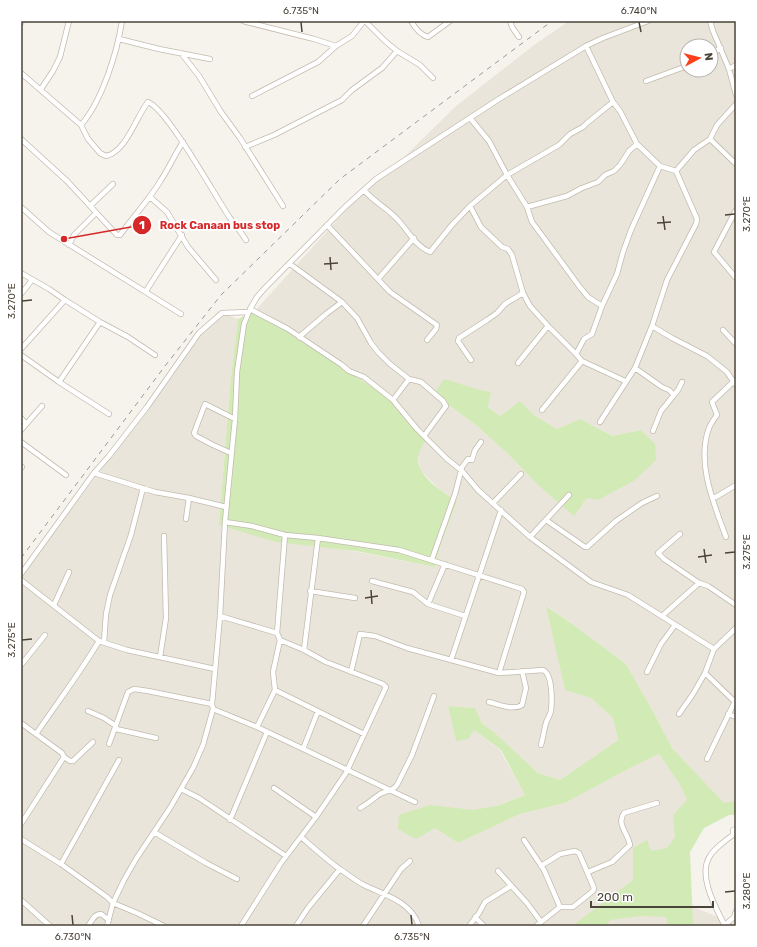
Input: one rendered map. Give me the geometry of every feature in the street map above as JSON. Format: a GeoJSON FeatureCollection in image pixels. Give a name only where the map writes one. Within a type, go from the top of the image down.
{"type":"FeatureCollection","features":[{"type":"Feature","properties":{"kind":"street"},"geometry":{"type":"LineString","coordinates":[[41,89],[60,57],[69,21]]}},
{"type":"Feature","properties":{"kind":"street"},"geometry":{"type":"LineString","coordinates":[[81,126],[90,115],[102,92],[119,39],[122,21]]}},
{"type":"Feature","properties":{"kind":"street"},"geometry":{"type":"LineString","coordinates":[[243,21],[336,46]]}},
{"type":"Feature","properties":{"kind":"street"},"geometry":{"type":"LineString","coordinates":[[252,96],[318,62],[336,46],[352,36],[364,21],[397,51],[420,65],[433,78]]}},
{"type":"Feature","properties":{"kind":"street"},"geometry":{"type":"LineString","coordinates":[[411,21],[415,28],[424,36],[428,37],[450,21]]}},
{"type":"Feature","properties":{"kind":"street"},"geometry":{"type":"LineString","coordinates":[[510,21],[518,36]]}},
{"type":"Feature","properties":{"kind":"street"},"geometry":{"type":"LineString","coordinates":[[107,926],[113,903],[130,869],[181,789],[200,753],[213,707],[220,616],[224,522],[237,372],[241,338],[249,311],[264,288],[290,264],[327,225],[364,190],[385,173],[586,46],[648,21]]}},
{"type":"Feature","properties":{"kind":"street"},"geometry":{"type":"LineString","coordinates":[[710,21],[729,70],[736,95]]}},
{"type":"Feature","properties":{"kind":"street"},"geometry":{"type":"LineString","coordinates":[[119,39],[210,58]]}},
{"type":"Feature","properties":{"kind":"street"},"geometry":{"type":"LineString","coordinates":[[586,46],[613,102],[620,111],[637,144],[660,166],[676,171],[697,219],[696,224],[667,280],[652,326],[635,368],[625,381],[600,422]]}},
{"type":"Feature","properties":{"kind":"street"},"geometry":{"type":"LineString","coordinates":[[245,147],[274,135],[342,100],[352,90],[382,68],[397,51]]}},
{"type":"Feature","properties":{"kind":"street"},"geometry":{"type":"LineString","coordinates":[[181,53],[199,76],[283,206]]}},
{"type":"Feature","properties":{"kind":"street"},"geometry":{"type":"LineString","coordinates":[[729,70],[736,65]]}},
{"type":"Feature","properties":{"kind":"street"},"geometry":{"type":"LineString","coordinates":[[646,81],[679,69]]}},
{"type":"Feature","properties":{"kind":"street"},"geometry":{"type":"LineString","coordinates":[[21,74],[41,89],[81,126],[88,139],[100,153],[106,156],[114,154],[129,136],[148,102],[153,104],[163,114],[231,220],[246,240]]}},
{"type":"Feature","properties":{"kind":"street"},"geometry":{"type":"LineString","coordinates":[[364,190],[373,201],[397,218],[422,249],[430,252],[470,206],[507,175],[559,145],[570,134],[583,127],[613,102]]}},
{"type":"Feature","properties":{"kind":"street"},"geometry":{"type":"LineString","coordinates":[[676,171],[694,150],[710,139],[717,126],[736,104]]}},
{"type":"Feature","properties":{"kind":"street"},"geometry":{"type":"LineString","coordinates":[[470,118],[489,141],[507,175],[527,207],[532,222],[588,297],[602,306]]}},
{"type":"Feature","properties":{"kind":"street"},"geometry":{"type":"LineString","coordinates":[[21,139],[67,181],[117,235],[120,235],[150,197],[182,142]]}},
{"type":"Feature","properties":{"kind":"street"},"geometry":{"type":"LineString","coordinates":[[710,139],[736,164]]}},
{"type":"Feature","properties":{"kind":"street"},"geometry":{"type":"LineString","coordinates":[[527,207],[567,196],[598,182],[605,175],[614,171],[629,151],[637,144]]}},
{"type":"Feature","properties":{"kind":"street"},"geometry":{"type":"LineString","coordinates":[[576,354],[584,339],[592,334],[602,306],[617,274],[623,252],[640,210],[660,166]]}},
{"type":"Feature","properties":{"kind":"street"},"geometry":{"type":"LineString","coordinates":[[90,206],[113,184]]}},
{"type":"Feature","properties":{"kind":"street"},"geometry":{"type":"LineString","coordinates":[[150,197],[167,212],[188,247],[216,280]]}},
{"type":"Feature","properties":{"kind":"street"},"geometry":{"type":"LineString","coordinates":[[470,206],[481,227],[502,247],[508,249],[512,255],[523,293],[530,306],[582,361],[625,381]]}},
{"type":"Feature","properties":{"kind":"street"},"geometry":{"type":"LineString","coordinates":[[21,207],[49,232],[181,314]]}},
{"type":"Feature","properties":{"kind":"street"},"geometry":{"type":"LineString","coordinates":[[736,210],[714,252],[736,278]]}},
{"type":"Feature","properties":{"kind":"street"},"geometry":{"type":"LineString","coordinates":[[69,244],[74,234],[96,214]]}},
{"type":"Feature","properties":{"kind":"street"},"geometry":{"type":"LineString","coordinates":[[327,225],[379,278],[390,292],[437,325],[436,329],[427,340]]}},
{"type":"Feature","properties":{"kind":"street"},"geometry":{"type":"LineString","coordinates":[[146,291],[182,235]]}},
{"type":"Feature","properties":{"kind":"street"},"geometry":{"type":"LineString","coordinates":[[379,278],[414,238]]}},
{"type":"Feature","properties":{"kind":"street"},"geometry":{"type":"LineString","coordinates":[[290,264],[342,302],[357,318],[371,343],[390,364],[409,379],[421,382],[443,400],[446,406],[424,436]]}},
{"type":"Feature","properties":{"kind":"street"},"geometry":{"type":"LineString","coordinates":[[21,273],[50,289],[65,300],[100,322],[128,337],[155,355]]}},
{"type":"Feature","properties":{"kind":"street"},"geometry":{"type":"LineString","coordinates":[[21,294],[32,280]]}},
{"type":"Feature","properties":{"kind":"street"},"geometry":{"type":"LineString","coordinates":[[471,360],[458,341],[459,338],[497,313],[505,304],[523,293]]}},
{"type":"Feature","properties":{"kind":"street"},"geometry":{"type":"LineString","coordinates":[[21,349],[65,300]]}},
{"type":"Feature","properties":{"kind":"street"},"geometry":{"type":"LineString","coordinates":[[299,337],[342,302]]}},
{"type":"Feature","properties":{"kind":"street"},"geometry":{"type":"LineString","coordinates":[[21,574],[94,473],[147,407],[199,333],[222,313],[249,311],[288,329],[348,370],[364,377],[393,400],[424,436],[461,471],[478,490],[530,537],[591,582],[628,595],[714,648]]}},
{"type":"Feature","properties":{"kind":"street"},"geometry":{"type":"LineString","coordinates":[[59,382],[100,322]]}},
{"type":"Feature","properties":{"kind":"street"},"geometry":{"type":"LineString","coordinates":[[518,363],[548,326]]}},
{"type":"Feature","properties":{"kind":"street"},"geometry":{"type":"LineString","coordinates":[[652,326],[707,356],[727,372],[735,382],[712,402],[717,415],[709,427],[705,443],[705,466],[712,497],[726,537]]}},
{"type":"Feature","properties":{"kind":"street"},"geometry":{"type":"LineString","coordinates":[[723,330],[736,344]]}},
{"type":"Feature","properties":{"kind":"street"},"geometry":{"type":"LineString","coordinates":[[21,355],[59,382],[109,414]]}},
{"type":"Feature","properties":{"kind":"street"},"geometry":{"type":"LineString","coordinates":[[542,410],[582,361]]}},
{"type":"Feature","properties":{"kind":"street"},"geometry":{"type":"LineString","coordinates":[[635,368],[662,387],[669,390],[674,395]]}},
{"type":"Feature","properties":{"kind":"street"},"geometry":{"type":"LineString","coordinates":[[393,400],[409,379]]}},
{"type":"Feature","properties":{"kind":"street"},"geometry":{"type":"LineString","coordinates":[[653,431],[661,411],[678,390],[682,382]]}},
{"type":"Feature","properties":{"kind":"street"},"geometry":{"type":"LineString","coordinates":[[231,453],[213,446],[196,436],[194,433],[205,404],[234,419]]}},
{"type":"Feature","properties":{"kind":"street"},"geometry":{"type":"LineString","coordinates":[[21,430],[42,406]]}},
{"type":"Feature","properties":{"kind":"street"},"geometry":{"type":"LineString","coordinates":[[21,418],[26,424]]}},
{"type":"Feature","properties":{"kind":"street"},"geometry":{"type":"LineString","coordinates":[[21,442],[66,475]]}},
{"type":"Feature","properties":{"kind":"street"},"geometry":{"type":"LineString","coordinates":[[432,559],[455,494],[462,467],[468,459],[472,460],[475,450],[481,442]]}},
{"type":"Feature","properties":{"kind":"street"},"geometry":{"type":"LineString","coordinates":[[94,473],[143,488],[226,507]]}},
{"type":"Feature","properties":{"kind":"street"},"geometry":{"type":"LineString","coordinates":[[493,503],[521,474]]}},
{"type":"Feature","properties":{"kind":"street"},"geometry":{"type":"LineString","coordinates":[[712,497],[736,485]]}},
{"type":"Feature","properties":{"kind":"street"},"geometry":{"type":"LineString","coordinates":[[36,734],[102,641],[109,600],[131,535],[143,488]]}},
{"type":"Feature","properties":{"kind":"street"},"geometry":{"type":"LineString","coordinates":[[530,537],[569,495]]}},
{"type":"Feature","properties":{"kind":"street"},"geometry":{"type":"LineString","coordinates":[[546,520],[584,547],[587,547],[616,521],[657,496]]}},
{"type":"Feature","properties":{"kind":"street"},"geometry":{"type":"LineString","coordinates":[[186,519],[189,498]]}},
{"type":"Feature","properties":{"kind":"street"},"geometry":{"type":"LineString","coordinates":[[451,660],[501,510]]}},
{"type":"Feature","properties":{"kind":"street"},"geometry":{"type":"LineString","coordinates":[[224,522],[252,526],[285,535],[318,538],[399,550],[432,559],[523,590],[518,614],[500,673]]}},
{"type":"Feature","properties":{"kind":"street"},"geometry":{"type":"LineString","coordinates":[[680,534],[658,553],[664,559],[736,605]]}},
{"type":"Feature","properties":{"kind":"street"},"geometry":{"type":"LineString","coordinates":[[257,727],[275,690],[273,672],[280,640],[277,633],[285,535]]}},
{"type":"Feature","properties":{"kind":"street"},"geometry":{"type":"LineString","coordinates":[[160,657],[166,618],[164,536]]}},
{"type":"Feature","properties":{"kind":"street"},"geometry":{"type":"LineString","coordinates":[[304,650],[310,591],[318,538]]}},
{"type":"Feature","properties":{"kind":"street"},"geometry":{"type":"LineString","coordinates":[[428,604],[445,564]]}},
{"type":"Feature","properties":{"kind":"street"},"geometry":{"type":"LineString","coordinates":[[54,605],[69,572]]}},
{"type":"Feature","properties":{"kind":"street"},"geometry":{"type":"LineString","coordinates":[[21,580],[102,641],[119,648],[181,660],[215,669]]}},
{"type":"Feature","properties":{"kind":"street"},"geometry":{"type":"LineString","coordinates":[[372,581],[413,592],[428,604],[465,616]]}},
{"type":"Feature","properties":{"kind":"street"},"geometry":{"type":"LineString","coordinates":[[662,616],[699,582]]}},
{"type":"Feature","properties":{"kind":"street"},"geometry":{"type":"LineString","coordinates":[[310,591],[355,598]]}},
{"type":"Feature","properties":{"kind":"street"},"geometry":{"type":"LineString","coordinates":[[220,616],[277,633]]}},
{"type":"Feature","properties":{"kind":"street"},"geometry":{"type":"LineString","coordinates":[[647,672],[661,644],[675,625]]}},
{"type":"Feature","properties":{"kind":"street"},"geometry":{"type":"LineString","coordinates":[[679,714],[694,694],[705,673],[714,648],[736,628]]}},
{"type":"Feature","properties":{"kind":"street"},"geometry":{"type":"LineString","coordinates":[[351,672],[360,634],[375,636],[408,648],[500,673],[546,671],[549,676],[551,692],[551,712],[546,721],[541,745]]}},
{"type":"Feature","properties":{"kind":"street"},"geometry":{"type":"LineString","coordinates":[[21,665],[45,635]]}},
{"type":"Feature","properties":{"kind":"street"},"geometry":{"type":"LineString","coordinates":[[241,926],[286,856],[316,817],[347,770],[386,687],[382,684],[326,662],[304,650],[280,640]]}},
{"type":"Feature","properties":{"kind":"street"},"geometry":{"type":"LineString","coordinates":[[489,702],[511,707],[518,707],[522,705],[526,688],[522,671]]}},
{"type":"Feature","properties":{"kind":"street"},"geometry":{"type":"LineString","coordinates":[[705,673],[735,700],[707,759]]}},
{"type":"Feature","properties":{"kind":"street"},"geometry":{"type":"LineString","coordinates":[[110,744],[128,692],[134,689],[148,690],[213,707],[415,802]]}},
{"type":"Feature","properties":{"kind":"street"},"geometry":{"type":"LineString","coordinates":[[275,690],[364,734]]}},
{"type":"Feature","properties":{"kind":"street"},"geometry":{"type":"LineString","coordinates":[[360,808],[380,794],[394,789],[412,755],[434,696]]}},
{"type":"Feature","properties":{"kind":"street"},"geometry":{"type":"LineString","coordinates":[[88,711],[104,718],[116,728],[156,738]]}},
{"type":"Feature","properties":{"kind":"street"},"geometry":{"type":"LineString","coordinates":[[303,749],[318,711]]}},
{"type":"Feature","properties":{"kind":"street"},"geometry":{"type":"LineString","coordinates":[[728,714],[736,717]]}},
{"type":"Feature","properties":{"kind":"street"},"geometry":{"type":"LineString","coordinates":[[21,731],[23,725],[62,753],[69,760],[73,760],[94,742]]}},
{"type":"Feature","properties":{"kind":"street"},"geometry":{"type":"LineString","coordinates":[[230,820],[267,732]]}},
{"type":"Feature","properties":{"kind":"street"},"geometry":{"type":"LineString","coordinates":[[21,824],[64,756]]}},
{"type":"Feature","properties":{"kind":"street"},"geometry":{"type":"LineString","coordinates":[[61,864],[119,760]]}},
{"type":"Feature","properties":{"kind":"street"},"geometry":{"type":"LineString","coordinates":[[274,788],[316,817]]}},
{"type":"Feature","properties":{"kind":"street"},"geometry":{"type":"LineString","coordinates":[[181,789],[199,798],[286,856]]}},
{"type":"Feature","properties":{"kind":"street"},"geometry":{"type":"LineString","coordinates":[[588,872],[612,862],[630,845],[620,822],[624,813],[657,803]]}},
{"type":"Feature","properties":{"kind":"street"},"geometry":{"type":"LineString","coordinates":[[736,829],[733,830],[732,835],[710,855],[705,871],[711,894],[725,926],[734,917],[736,911]]}},
{"type":"Feature","properties":{"kind":"street"},"geometry":{"type":"LineString","coordinates":[[154,832],[206,863],[237,878]]}},
{"type":"Feature","properties":{"kind":"street"},"geometry":{"type":"LineString","coordinates":[[301,837],[340,869],[363,885],[394,898],[404,905],[412,914],[419,926]]}},
{"type":"Feature","properties":{"kind":"street"},"geometry":{"type":"LineString","coordinates":[[21,838],[108,897],[113,903],[164,926]]}},
{"type":"Feature","properties":{"kind":"street"},"geometry":{"type":"LineString","coordinates":[[524,840],[541,866],[560,907]]}},
{"type":"Feature","properties":{"kind":"street"},"geometry":{"type":"LineString","coordinates":[[536,926],[560,907],[573,907],[593,891],[593,885],[588,872],[579,853],[576,851],[560,854],[541,866]]}},
{"type":"Feature","properties":{"kind":"street"},"geometry":{"type":"LineString","coordinates":[[363,926],[401,869],[410,861]]}},
{"type":"Feature","properties":{"kind":"street"},"geometry":{"type":"LineString","coordinates":[[296,926],[308,908],[340,869]]}},
{"type":"Feature","properties":{"kind":"street"},"geometry":{"type":"LineString","coordinates":[[498,871],[527,902],[541,922]]}},
{"type":"Feature","properties":{"kind":"street"},"geometry":{"type":"LineString","coordinates":[[469,926],[488,899],[511,886]]}},
{"type":"Feature","properties":{"kind":"street"},"geometry":{"type":"LineString","coordinates":[[21,900],[50,926]]}},
{"type":"Feature","properties":{"kind":"street"},"geometry":{"type":"LineString","coordinates":[[88,926],[98,914],[101,914],[109,920]]}},
{"type":"Feature","properties":{"kind":"street"},"geometry":{"type":"LineString","coordinates":[[475,917],[484,926]]}},
{"type":"Feature","properties":{"kind":"shaded area"},"geometry":{"type":"Polygon","coordinates":[[[569,21],[736,21],[736,812],[733,813],[672,748],[626,664],[547,606],[565,690],[591,698],[613,718],[618,740],[560,780],[538,773],[482,723],[475,708],[448,706],[456,741],[474,730],[500,750],[525,795],[435,828],[458,843],[520,814],[565,803],[659,754],[680,785],[687,800],[675,837],[693,907],[736,924],[736,926],[21,926],[21,575],[173,376],[187,351],[218,311],[238,319],[231,377],[219,525],[435,567],[440,547],[457,501],[438,488],[421,471],[418,457],[389,398],[255,311],[356,199],[390,171],[455,107],[534,45],[569,21]],[[480,390],[451,407],[477,426],[507,453],[538,485],[574,515],[641,430],[612,436],[580,419],[557,429],[534,415],[520,401],[500,416],[488,407],[491,392],[480,390]]]}},
{"type":"Feature","properties":{"kind":"green space"},"geometry":{"type":"Polygon","coordinates":[[[255,311],[389,398],[426,440],[418,456],[419,465],[422,472],[432,483],[457,501],[440,547],[435,567],[356,551],[276,542],[219,525],[231,377],[238,319],[255,311]]]}},
{"type":"Feature","properties":{"kind":"green space"},"geometry":{"type":"Polygon","coordinates":[[[444,379],[491,392],[488,407],[500,416],[520,401],[534,415],[557,429],[580,419],[612,436],[641,430],[655,444],[656,460],[635,480],[598,500],[587,498],[574,516],[538,485],[507,453],[477,426],[434,394],[444,379]]]}},
{"type":"Feature","properties":{"kind":"green space"},"geometry":{"type":"Polygon","coordinates":[[[546,606],[626,664],[672,748],[724,803],[736,801],[736,815],[729,815],[704,828],[690,852],[693,926],[668,926],[666,917],[640,916],[610,920],[605,926],[572,926],[633,880],[633,848],[647,840],[651,851],[667,848],[675,837],[673,815],[687,800],[680,785],[659,754],[565,803],[520,814],[458,843],[435,828],[416,839],[398,829],[399,815],[430,805],[473,810],[496,806],[525,795],[501,750],[474,730],[468,739],[456,741],[448,706],[475,708],[482,723],[538,773],[560,780],[618,740],[613,718],[591,698],[565,690],[546,606]]]}},
{"type":"Feature","properties":{"kind":"railway"},"geometry":{"type":"LineString","coordinates":[[21,558],[165,366],[221,295],[340,179],[552,21]]}},
{"type":"Feature","properties":{"kind":"place","name":"Rock Canaan bus stop"},"geometry":{"type":"Point","coordinates":[64,239]}}]}
